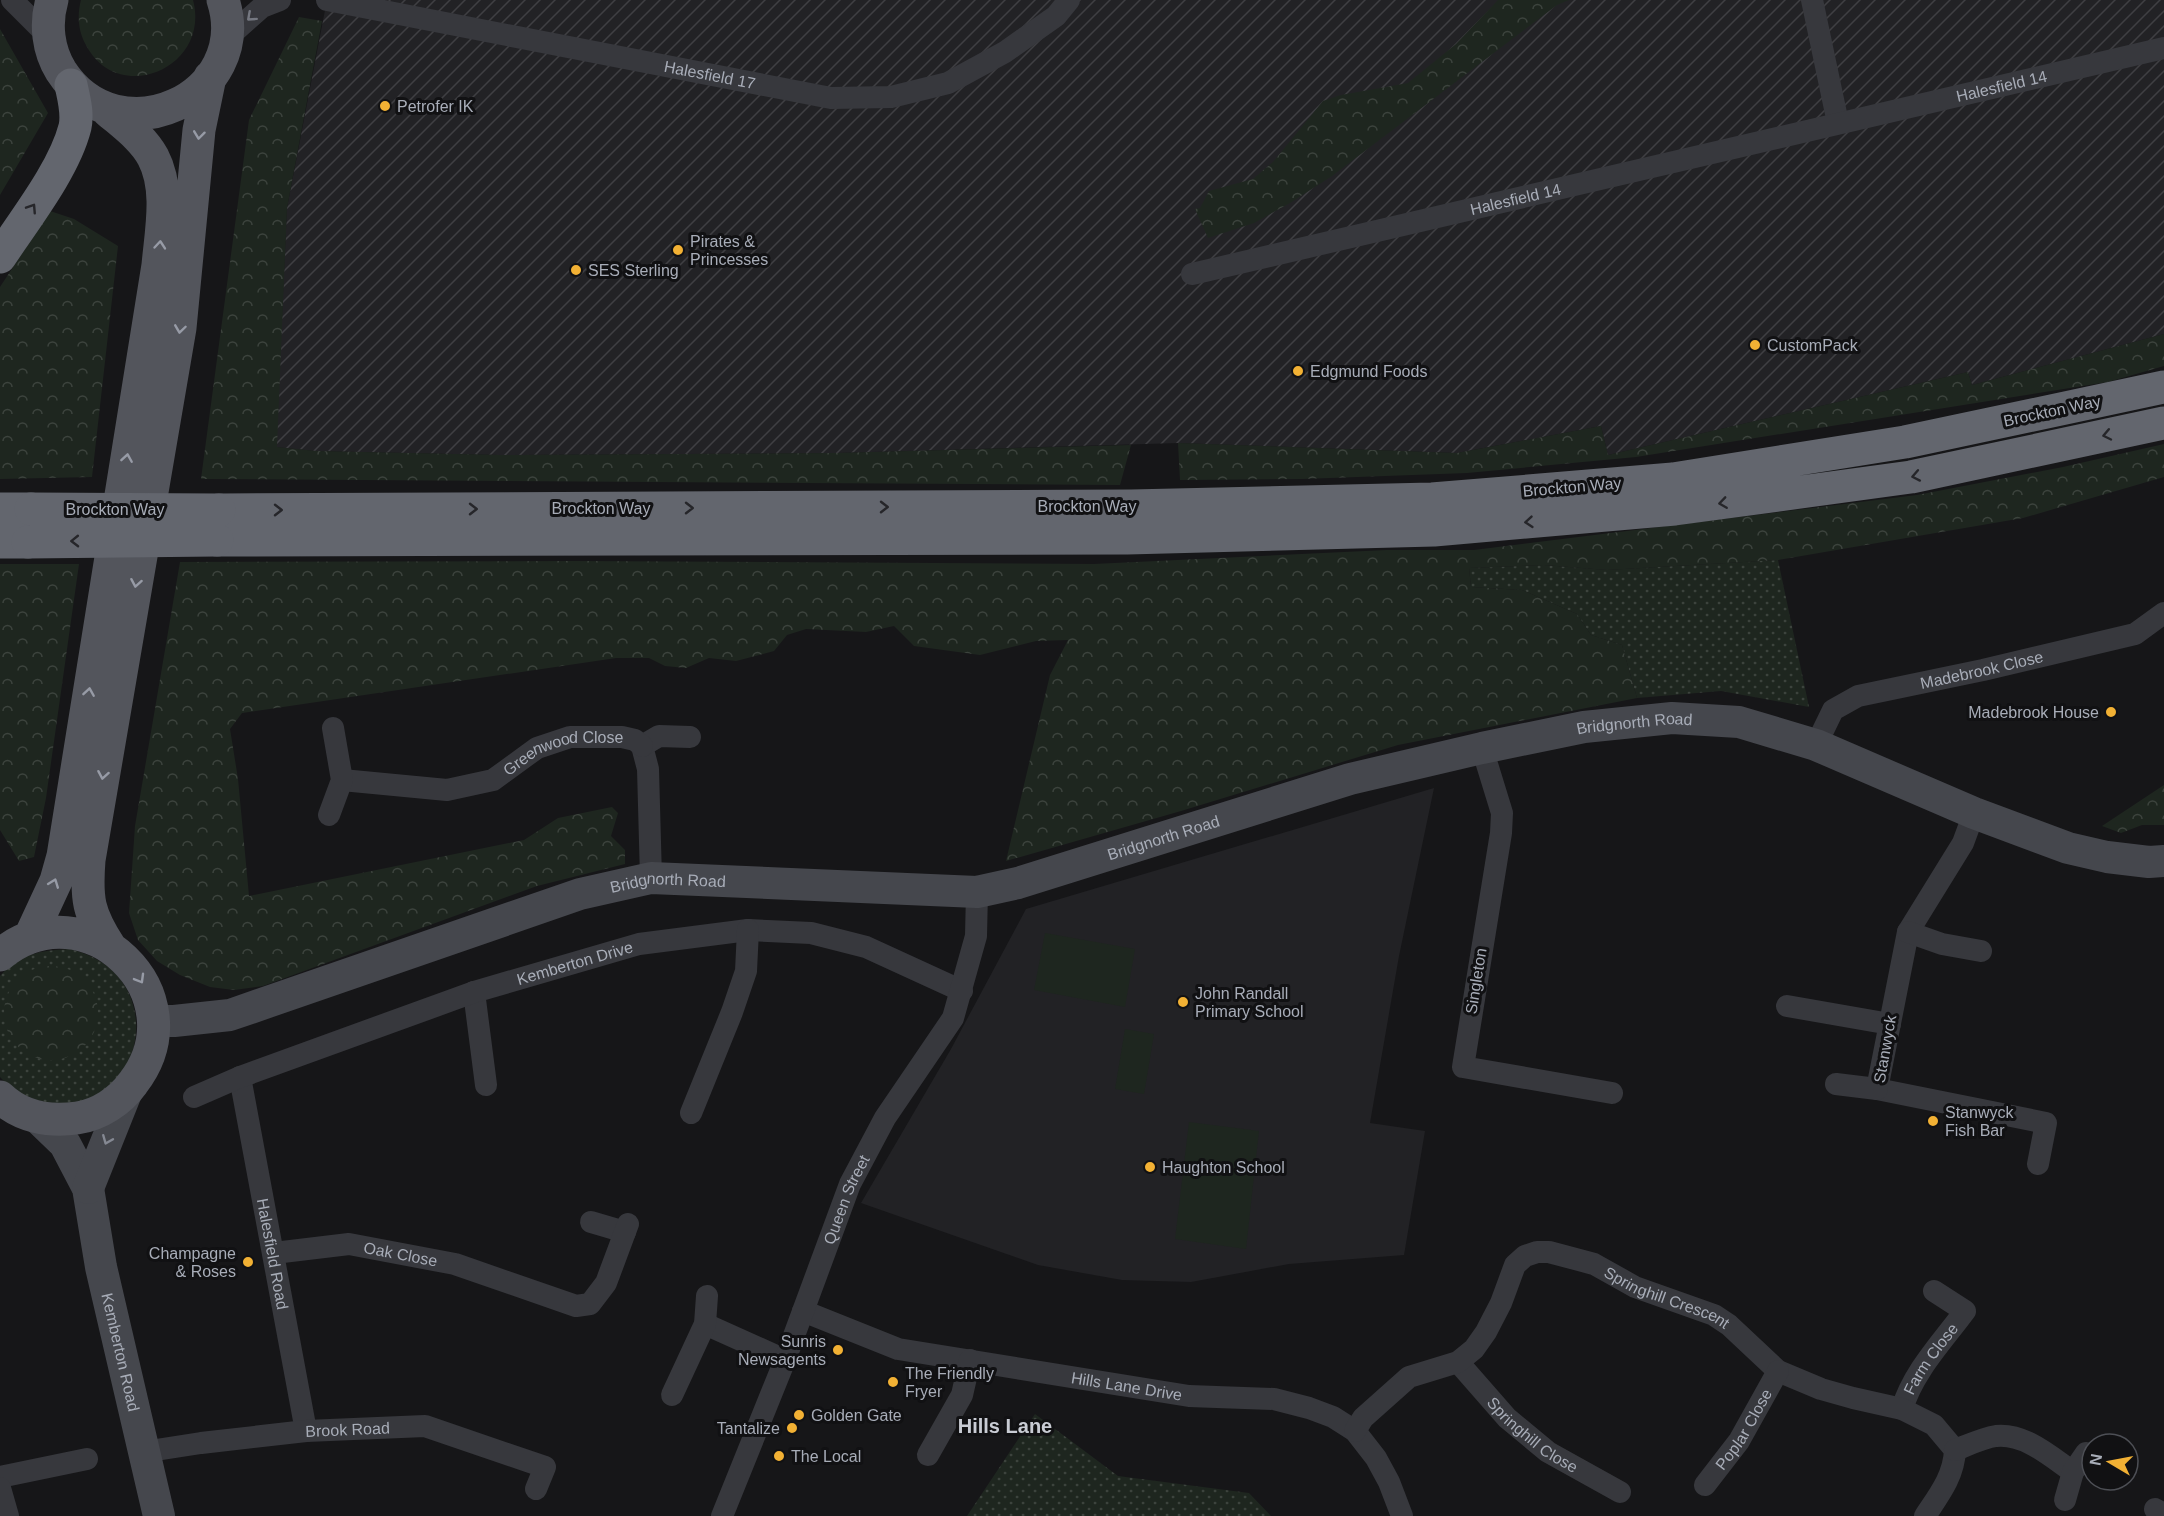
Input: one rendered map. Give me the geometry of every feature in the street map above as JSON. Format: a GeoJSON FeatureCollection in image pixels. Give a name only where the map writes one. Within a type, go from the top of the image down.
{"type":"FeatureCollection","features":[{"type":"Feature","properties":{"kind":"highway"},"geometry":{"type":"LineString","coordinates":[[0,256],[57,170],[75,127],[76,109],[71,85]]}},
{"type":"Feature","properties":{"kind":"highway","name":"Brockton Way"},"geometry":{"type":"LineString","coordinates":[[14,542],[218,525],[1432,499],[1673,479],[1905,442],[2164,387]]}},
{"type":"Feature","properties":{"kind":"highway","name":"Brockton Way"},"geometry":{"type":"LineString","coordinates":[[16,509],[218,525],[1128,538],[1434,530],[1675,509],[1911,477],[2164,423]]}},
{"type":"Feature","properties":{"kind":"main road"},"geometry":{"type":"LineString","coordinates":[[30,937],[56,881],[63,856],[158,265],[163,204],[160,177],[153,157],[133,132],[107,110],[88,100],[71,85],[56,63],[48,36],[52,0]]}},
{"type":"Feature","properties":{"kind":"main road"},"geometry":{"type":"LineString","coordinates":[[107,110],[136,115],[164,111],[190,98],[210,77],[220,59],[226,39],[226,10],[223,0]]}},
{"type":"Feature","properties":{"kind":"main road"},"geometry":{"type":"LineString","coordinates":[[110,946],[98,929],[89,909],[87,885],[89,860],[180,328],[199,130],[210,77]]}},
{"type":"Feature","properties":{"kind":"main road"},"geometry":{"type":"LineString","coordinates":[[0,955],[30,937],[51,933],[71,933],[92,937],[110,946],[136,971],[145,986],[154,1021],[152,1047],[142,1072],[126,1093],[107,1107],[85,1117],[61,1120],[21,1112],[2,1101]]}},
{"type":"Feature","properties":{"kind":"street"},"geometry":{"type":"LineString","coordinates":[[12,0],[48,36]]}},
{"type":"Feature","properties":{"kind":"street"},"geometry":{"type":"LineString","coordinates":[[226,39],[262,7],[280,0]]}},
{"type":"Feature","properties":{"kind":"street","name":"Halesfield 17"},"geometry":{"type":"LineString","coordinates":[[327,0],[831,98],[891,97],[948,83],[1005,52],[1056,16],[1069,0]]}},
{"type":"Feature","properties":{"kind":"street"},"geometry":{"type":"LineString","coordinates":[[1812,0],[1838,123]]}},
{"type":"Feature","properties":{"kind":"street","name":"Halesfield 14"},"geometry":{"type":"LineString","coordinates":[[1192,274],[2164,48]]}},
{"type":"Feature","properties":{"kind":"street","name":"Madebrook Close"},"geometry":{"type":"LineString","coordinates":[[1816,745],[1833,710],[1858,696],[1983,670],[2135,634],[2164,613]]}},
{"type":"Feature","properties":{"kind":"street","name":"Bridgnorth Road"},"geometry":{"type":"LineString","coordinates":[[154,1021],[174,1022],[230,1015],[580,894],[651,878],[977,892],[1018,883],[1350,778],[1584,728],[1672,718],[1739,722],[1816,745],[1974,813],[2068,848],[2107,857],[2149,862],[2164,861]]}},
{"type":"Feature","properties":{"kind":"street"},"geometry":{"type":"LineString","coordinates":[[329,815],[342,780],[333,728]]}},
{"type":"Feature","properties":{"kind":"street"},"geometry":{"type":"LineString","coordinates":[[651,878],[648,769],[642,746],[659,736],[690,737]]}},
{"type":"Feature","properties":{"kind":"street","name":"Greenwood Close"},"geometry":{"type":"LineString","coordinates":[[342,780],[447,790],[493,780],[537,748],[570,737],[622,737],[635,740],[642,746]]}},
{"type":"Feature","properties":{"kind":"street","name":"Singleton"},"geometry":{"type":"LineString","coordinates":[[1482,748],[1502,813],[1501,833],[1463,1067],[1612,1093]]}},
{"type":"Feature","properties":{"kind":"street","name":"Stanwyck"},"geometry":{"type":"LineString","coordinates":[[1974,813],[1963,843],[1908,933],[1877,1089],[2046,1123],[2038,1164]]}},
{"type":"Feature","properties":{"kind":"street","name":"Queen Street"},"geometry":{"type":"LineString","coordinates":[[722,1516],[785,1360],[850,1184],[885,1118],[953,1018],[976,936],[977,892]]}},
{"type":"Feature","properties":{"kind":"street"},"geometry":{"type":"LineString","coordinates":[[692,1113],[746,971],[748,930]]}},
{"type":"Feature","properties":{"kind":"street","name":"Kemberton Drive"},"geometry":{"type":"LineString","coordinates":[[194,1097],[240,1077],[474,992],[639,944],[748,930],[811,933],[866,947],[962,991]]}},
{"type":"Feature","properties":{"kind":"street"},"geometry":{"type":"LineString","coordinates":[[1908,933],[1942,944],[1981,951]]}},
{"type":"Feature","properties":{"kind":"street"},"geometry":{"type":"LineString","coordinates":[[474,992],[486,1085]]}},
{"type":"Feature","properties":{"kind":"street"},"geometry":{"type":"LineString","coordinates":[[1787,1006],[1890,1024]]}},
{"type":"Feature","properties":{"kind":"street","name":"Halesfield Road"},"geometry":{"type":"LineString","coordinates":[[240,1077],[306,1431]]}},
{"type":"Feature","properties":{"kind":"street"},"geometry":{"type":"LineString","coordinates":[[1836,1083],[1877,1089]]}},
{"type":"Feature","properties":{"kind":"street"},"geometry":{"type":"LineString","coordinates":[[87,1188],[126,1093]]}},
{"type":"Feature","properties":{"kind":"street","name":"Kemberton Road"},"geometry":{"type":"LineString","coordinates":[[38,1117],[65,1144],[87,1188],[101,1267],[159,1516]]}},
{"type":"Feature","properties":{"kind":"street","name":"Oak Close"},"geometry":{"type":"LineString","coordinates":[[274,1253],[349,1244],[455,1264],[576,1306],[590,1304],[606,1283],[627,1228],[591,1222]]}},
{"type":"Feature","properties":{"kind":"street","name":"Springhill Crescent"},"geometry":{"type":"LineString","coordinates":[[1355,1431],[1363,1418],[1409,1377],[1458,1362],[1474,1349],[1501,1304],[1515,1265],[1525,1256],[1537,1252],[1549,1252],[1594,1264],[1635,1287],[1714,1315],[1729,1325],[1778,1371],[1821,1389],[1902,1409],[1934,1425],[1955,1450]]}},
{"type":"Feature","properties":{"kind":"street","name":"Farm Close"},"geometry":{"type":"LineString","coordinates":[[1902,1409],[1906,1394],[1922,1368],[1965,1311],[1934,1291]]}},
{"type":"Feature","properties":{"kind":"street"},"geometry":{"type":"LineString","coordinates":[[672,1395],[705,1324],[707,1296]]}},
{"type":"Feature","properties":{"kind":"street","name":"Hills Lane Drive"},"geometry":{"type":"LineString","coordinates":[[803,1311],[898,1349],[1189,1396],[1274,1399],[1309,1408],[1334,1417],[1355,1431],[1376,1458],[1389,1482],[1402,1516]]}},
{"type":"Feature","properties":{"kind":"street"},"geometry":{"type":"LineString","coordinates":[[705,1324],[785,1360]]}},
{"type":"Feature","properties":{"kind":"street"},"geometry":{"type":"LineString","coordinates":[[928,1455],[962,1395],[970,1360]]}},
{"type":"Feature","properties":{"kind":"street","name":"Springhill Close"},"geometry":{"type":"LineString","coordinates":[[1458,1362],[1507,1418],[1548,1452],[1620,1492]]}},
{"type":"Feature","properties":{"kind":"street","name":"Poplar Close"},"geometry":{"type":"LineString","coordinates":[[1705,1485],[1739,1441],[1778,1371]]}},
{"type":"Feature","properties":{"kind":"street","name":"Brook Road"},"geometry":{"type":"LineString","coordinates":[[143,1452],[306,1431],[425,1426],[550,1458],[536,1489]]}},
{"type":"Feature","properties":{"kind":"street"},"geometry":{"type":"LineString","coordinates":[[1925,1516],[1946,1484],[1954,1464],[1955,1450],[1995,1436],[2028,1442],[2073,1472]]}},
{"type":"Feature","properties":{"kind":"street"},"geometry":{"type":"LineString","coordinates":[[0,1477],[87,1459]]}},
{"type":"Feature","properties":{"kind":"street"},"geometry":{"type":"LineString","coordinates":[[2065,1500],[2073,1472],[2080,1462]]}},
{"type":"Feature","properties":{"kind":"street"},"geometry":{"type":"LineString","coordinates":[[0,1488],[8,1516]]}},
{"type":"Feature","properties":{"kind":"shaded area"},"geometry":{"type":"Polygon","coordinates":[[[327,0],[2164,0],[2164,334],[1972,385],[1968,372],[1608,455],[1601,426],[1457,453],[1178,443],[836,453],[502,455],[315,451],[276,447],[287,208],[327,0]]]}},
{"type":"Feature","properties":{"kind":"shaded area"},"geometry":{"type":"Polygon","coordinates":[[[1434,788],[1399,956],[1370,1123],[1425,1131],[1404,1255],[1289,1264],[1191,1282],[1122,1280],[1038,1265],[861,1203],[951,1049],[1026,909],[1434,788]]]}},
{"type":"Feature","properties":{"kind":"green space"},"geometry":{"type":"Polygon","coordinates":[[[81,0],[193,0],[195,24],[188,44],[175,60],[158,71],[139,76],[119,74],[101,64],[86,45],[79,23],[81,0]]]}},
{"type":"Feature","properties":{"kind":"green space"},"geometry":{"type":"Polygon","coordinates":[[[1498,0],[1569,0],[1557,5],[1332,176],[1254,223],[1208,238],[1195,209],[1200,208],[1209,191],[1253,179],[1273,162],[1323,101],[1341,95],[1408,83],[1456,44],[1498,0]]]}},
{"type":"Feature","properties":{"kind":"green space"},"geometry":{"type":"Polygon","coordinates":[[[299,17],[322,21],[287,208],[277,447],[316,451],[502,455],[836,453],[1131,445],[1120,485],[201,479],[249,120],[299,17]]]}},
{"type":"Feature","properties":{"kind":"green space"},"geometry":{"type":"Polygon","coordinates":[[[0,29],[48,113],[0,195],[0,29]]]}},
{"type":"Feature","properties":{"kind":"green space"},"geometry":{"type":"Polygon","coordinates":[[[50,211],[74,219],[118,246],[92,477],[0,479],[0,287],[50,211]]]}},
{"type":"Feature","properties":{"kind":"green space"},"geometry":{"type":"Polygon","coordinates":[[[2164,334],[2164,366],[2108,382],[1636,457],[1467,473],[1302,479],[1180,480],[1178,443],[1457,453],[1601,426],[1608,455],[1968,372],[1972,385],[2164,334]]]}},
{"type":"Feature","properties":{"kind":"green space"},"geometry":{"type":"Polygon","coordinates":[[[2164,444],[2164,477],[2023,518],[1778,560],[1607,570],[1544,565],[1469,568],[1471,587],[1522,590],[1577,614],[1591,635],[1622,645],[1637,698],[1398,745],[1006,861],[1050,675],[1068,640],[1036,641],[980,655],[914,646],[894,626],[866,632],[806,629],[787,635],[774,651],[736,661],[709,658],[686,668],[665,666],[649,658],[616,658],[242,713],[230,729],[238,779],[249,896],[524,840],[558,818],[612,807],[618,813],[611,836],[625,850],[625,864],[537,886],[263,986],[234,990],[210,987],[180,975],[157,961],[138,940],[129,913],[135,826],[180,562],[573,561],[1094,564],[1387,550],[1474,550],[1917,495],[2063,467],[2164,444]]]}},
{"type":"Feature","properties":{"kind":"green space"},"geometry":{"type":"Polygon","coordinates":[[[1778,560],[1809,707],[1721,691],[1637,698],[1622,645],[1591,635],[1577,614],[1522,590],[1471,587],[1469,568],[1544,565],[1607,570],[1778,560]]]}},
{"type":"Feature","properties":{"kind":"green space"},"geometry":{"type":"Polygon","coordinates":[[[0,564],[79,564],[46,798],[34,857],[19,861],[0,830],[0,564]]]}},
{"type":"Feature","properties":{"kind":"green space"},"geometry":{"type":"Polygon","coordinates":[[[2164,785],[2164,825],[2142,825],[2121,833],[2102,826],[2164,785]]]}},
{"type":"Feature","properties":{"kind":"green space"},"geometry":{"type":"Polygon","coordinates":[[[1045,933],[1135,949],[1125,1007],[1034,990],[1045,933]]]}},
{"type":"Feature","properties":{"kind":"green space"},"geometry":{"type":"Polygon","coordinates":[[[69,949],[103,963],[124,985],[135,1012],[135,1040],[126,1066],[109,1088],[84,1101],[52,1103],[23,1095],[0,1077],[0,976],[23,958],[49,951],[69,949]]]}},
{"type":"Feature","properties":{"kind":"green space"},"geometry":{"type":"Polygon","coordinates":[[[42,966],[60,966],[85,979],[95,995],[98,1013],[95,1031],[85,1047],[60,1060],[42,1060],[17,1047],[4,1022],[4,1004],[17,979],[42,966]]]}},
{"type":"Feature","properties":{"kind":"green space"},"geometry":{"type":"Polygon","coordinates":[[[1125,1029],[1154,1034],[1144,1094],[1115,1089],[1125,1029]]]}},
{"type":"Feature","properties":{"kind":"green space"},"geometry":{"type":"Polygon","coordinates":[[[1189,1122],[1259,1131],[1246,1249],[1175,1239],[1189,1122]]]}},
{"type":"Feature","properties":{"kind":"green space"},"geometry":{"type":"Polygon","coordinates":[[[1035,1414],[1118,1476],[1249,1493],[1271,1516],[967,1516],[1035,1414]]]}},
{"type":"Feature","properties":{"kind":"place","name":"Petrofer IK"},"geometry":{"type":"Point","coordinates":[385,106]}},
{"type":"Feature","properties":{"kind":"place","name":"Pirates & Princesses"},"geometry":{"type":"Point","coordinates":[678,250]}},
{"type":"Feature","properties":{"kind":"place","name":"SES Sterling"},"geometry":{"type":"Point","coordinates":[576,270]}},
{"type":"Feature","properties":{"kind":"place","name":"CustomPack"},"geometry":{"type":"Point","coordinates":[1755,345]}},
{"type":"Feature","properties":{"kind":"place","name":"Edgmund Foods"},"geometry":{"type":"Point","coordinates":[1298,371]}},
{"type":"Feature","properties":{"kind":"place","name":"Madebrook House"},"geometry":{"type":"Point","coordinates":[2111,712]}},
{"type":"Feature","properties":{"kind":"place","name":"John Randall Primary School"},"geometry":{"type":"Point","coordinates":[1183,1002]}},
{"type":"Feature","properties":{"kind":"place","name":"Stanwyck Fish Bar"},"geometry":{"type":"Point","coordinates":[1933,1121]}},
{"type":"Feature","properties":{"kind":"place","name":"Haughton School"},"geometry":{"type":"Point","coordinates":[1150,1167]}},
{"type":"Feature","properties":{"kind":"place","name":"Champagne & Roses"},"geometry":{"type":"Point","coordinates":[248,1262]}},
{"type":"Feature","properties":{"kind":"place","name":"Sunris Newsagents"},"geometry":{"type":"Point","coordinates":[838,1350]}},
{"type":"Feature","properties":{"kind":"place","name":"The Friendly Fryer"},"geometry":{"type":"Point","coordinates":[893,1382]}},
{"type":"Feature","properties":{"kind":"place","name":"Golden Gate"},"geometry":{"type":"Point","coordinates":[799,1415]}},
{"type":"Feature","properties":{"kind":"place","name":"Tantalize"},"geometry":{"type":"Point","coordinates":[792,1428]}},
{"type":"Feature","properties":{"kind":"place","name":"The Local"},"geometry":{"type":"Point","coordinates":[779,1456]}},
{"type":"Feature","properties":{"kind":"district","name":"Hills Lane"},"geometry":{"type":"Point","coordinates":[1005,1426]}}]}
